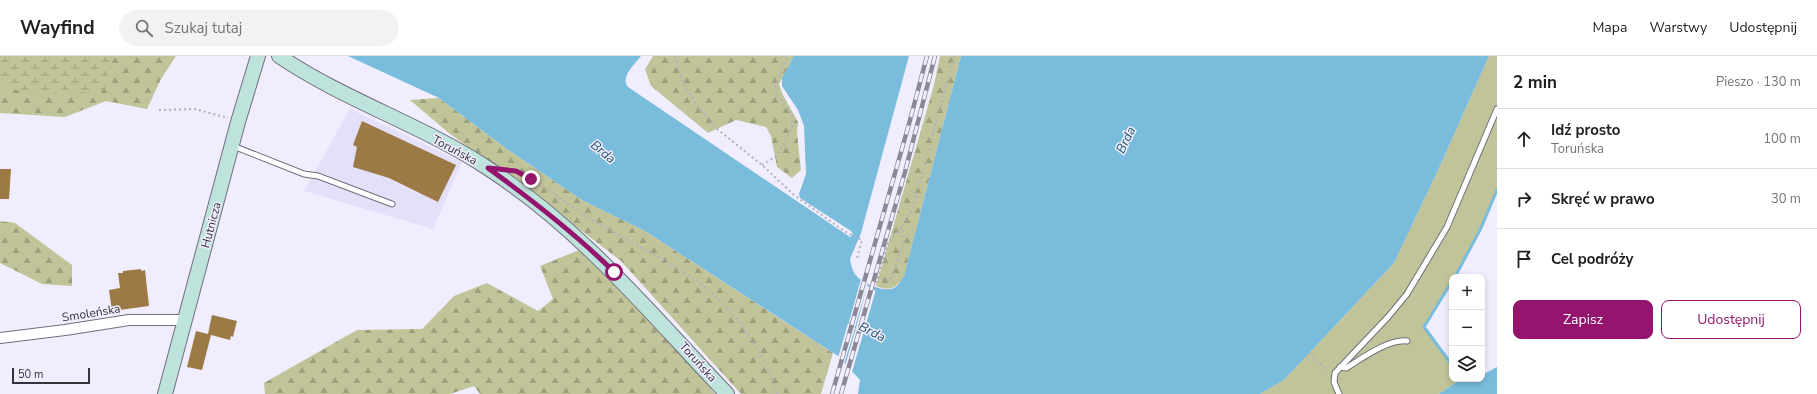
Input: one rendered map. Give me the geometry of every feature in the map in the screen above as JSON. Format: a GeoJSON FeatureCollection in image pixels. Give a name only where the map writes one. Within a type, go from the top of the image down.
{"type":"FeatureCollection","features":[{"type":"Feature","properties":{"kind":"street","name":"Hutnicza"},"geometry":{"type":"LineString","coordinates":[[165,394],[238,122],[258,56]]}},
{"type":"Feature","properties":{"kind":"street","name":"Toruńska"},"geometry":{"type":"LineString","coordinates":[[279,56],[342,93],[465,153],[516,188],[569,230],[609,267],[727,394]]}},
{"type":"Feature","properties":{"kind":"street","name":"Smoleńska"},"geometry":{"type":"LineString","coordinates":[[0,338],[129,320],[186,320]]}},
{"type":"Feature","properties":{"kind":"lane"},"geometry":{"type":"LineString","coordinates":[[1339,394],[1334,378],[1340,367],[1388,317],[1407,294],[1446,227],[1497,109]]}},
{"type":"Feature","properties":{"kind":"lane"},"geometry":{"type":"LineString","coordinates":[[232,145],[304,174],[318,176],[392,204]]}},
{"type":"Feature","properties":{"kind":"lane"},"geometry":{"type":"LineString","coordinates":[[1340,367],[1346,368],[1389,345],[1400,341],[1407,341]]}},
{"type":"Feature","properties":{"kind":"path"},"geometry":{"type":"LineString","coordinates":[[675,56],[684,85],[706,117],[716,128],[762,165],[794,195],[844,231],[862,240],[857,258]]}},
{"type":"Feature","properties":{"kind":"path"},"geometry":{"type":"LineString","coordinates":[[762,165],[775,157],[792,127],[792,114],[776,94],[776,84],[787,56]]}},
{"type":"Feature","properties":{"kind":"path"},"geometry":{"type":"LineString","coordinates":[[876,283],[888,242],[902,227],[910,214],[915,200],[954,56]]}},
{"type":"Feature","properties":{"kind":"path"},"geometry":{"type":"LineString","coordinates":[[159,110],[194,109],[238,122]]}},
{"type":"Feature","properties":{"kind":"path"},"geometry":{"type":"LineString","coordinates":[[509,170],[516,171],[531,179],[607,229],[678,268],[710,292],[738,321],[755,345],[768,370],[777,394]]}},
{"type":"Feature","properties":{"kind":"path"},"geometry":{"type":"LineString","coordinates":[[877,277],[890,281],[904,241],[902,227]]}},
{"type":"Feature","properties":{"kind":"path"},"geometry":{"type":"LineString","coordinates":[[1309,353],[1328,371]]}},
{"type":"Feature","properties":{"kind":"shaded area"},"geometry":{"type":"Polygon","coordinates":[[[350,109],[462,162],[433,229],[304,191],[350,109]]]}},
{"type":"Feature","properties":{"kind":"green space"},"geometry":{"type":"Polygon","coordinates":[[[0,56],[176,56],[161,79],[147,109],[106,101],[65,117],[0,113],[0,56]]]}},
{"type":"Feature","properties":{"kind":"green space"},"geometry":{"type":"Polygon","coordinates":[[[0,56],[113,56],[105,87],[99,92],[48,94],[10,88],[0,82],[0,56]]]}},
{"type":"Feature","properties":{"kind":"green space"},"geometry":{"type":"Polygon","coordinates":[[[653,56],[794,56],[779,84],[782,93],[798,122],[797,133],[801,170],[792,178],[777,167],[771,136],[766,127],[736,120],[708,133],[651,86],[645,69],[653,56]]]}},
{"type":"Feature","properties":{"kind":"green space"},"geometry":{"type":"Polygon","coordinates":[[[940,56],[961,56],[904,276],[895,286],[885,289],[876,286],[934,85],[940,56]]]}},
{"type":"Feature","properties":{"kind":"green space"},"geometry":{"type":"Polygon","coordinates":[[[1489,56],[1497,56],[1497,190],[1481,228],[1457,274],[1449,274],[1449,286],[1424,327],[1449,361],[1449,382],[1457,382],[1439,394],[1260,394],[1284,380],[1394,263],[1440,166],[1489,56]]]}},
{"type":"Feature","properties":{"kind":"green space"},"geometry":{"type":"Polygon","coordinates":[[[439,98],[507,149],[582,200],[645,231],[833,353],[821,394],[741,394],[621,261],[515,180],[450,134],[410,100],[439,98]]]}},
{"type":"Feature","properties":{"kind":"green space"},"geometry":{"type":"Polygon","coordinates":[[[0,221],[15,223],[72,265],[72,286],[42,284],[0,263],[0,221]]]}},
{"type":"Feature","properties":{"kind":"green space"},"geometry":{"type":"Polygon","coordinates":[[[579,250],[650,319],[715,394],[480,394],[474,386],[450,394],[265,394],[264,383],[357,330],[422,329],[454,296],[487,283],[538,311],[553,299],[540,266],[579,250]]]}},
{"type":"Feature","properties":{"kind":"water","name":"Brda"},"geometry":{"type":"Polygon","coordinates":[[[348,56],[641,56],[627,75],[626,83],[628,87],[850,237],[853,234],[851,231],[800,198],[799,194],[806,174],[804,126],[798,110],[782,86],[782,78],[794,56],[909,56],[861,233],[850,259],[854,272],[862,281],[879,288],[890,289],[894,288],[904,276],[961,56],[1489,56],[1440,166],[1394,263],[1284,380],[1260,394],[858,394],[860,380],[838,356],[645,231],[582,200],[507,149],[439,98],[348,56]]]}},
{"type":"Feature","properties":{"kind":"water"},"geometry":{"type":"Polygon","coordinates":[[[1497,367],[1497,394],[1439,394],[1457,382],[1485,382],[1485,373],[1497,367]]]}},
{"type":"Feature","properties":{"kind":"pier"},"geometry":{"type":"Polygon","coordinates":[[[861,279],[868,282],[855,327],[849,322],[861,279]]]}},
{"type":"Feature","properties":{"kind":"pier"},"geometry":{"type":"Polygon","coordinates":[[[867,286],[875,290],[875,293],[852,372],[845,366],[867,286]]]}},
{"type":"Feature","properties":{"kind":"pier"},"geometry":{"type":"Polygon","coordinates":[[[848,323],[855,328],[844,364],[838,358],[848,323]]]}},
{"type":"Feature","properties":{"kind":"building"},"geometry":{"type":"Polygon","coordinates":[[[362,121],[456,165],[438,202],[389,178],[353,167],[357,147],[353,145],[362,121]]]}},
{"type":"Feature","properties":{"kind":"building"},"geometry":{"type":"Polygon","coordinates":[[[0,169],[11,169],[9,199],[0,199],[0,169]]]}},
{"type":"Feature","properties":{"kind":"building"},"geometry":{"type":"Polygon","coordinates":[[[141,269],[141,271],[145,270],[149,306],[112,311],[109,290],[120,288],[118,273],[141,269]]]}},
{"type":"Feature","properties":{"kind":"building"},"geometry":{"type":"Polygon","coordinates":[[[212,315],[237,321],[233,337],[231,336],[230,340],[211,335],[202,370],[187,367],[196,331],[208,334],[212,315]]]}},
{"type":"Feature","properties":{"kind":"waterway"},"geometry":{"type":"LineString","coordinates":[[1457,274],[1481,228],[1497,190]]}},
{"type":"Feature","properties":{"kind":"waterway"},"geometry":{"type":"LineString","coordinates":[[1449,286],[1424,327],[1449,361]]}},
{"type":"Feature","properties":{"kind":"railway"},"geometry":{"type":"LineString","coordinates":[[832,394],[927,56]]}},
{"type":"Feature","properties":{"kind":"railway"},"geometry":{"type":"LineString","coordinates":[[841,394],[905,172],[935,56]]}},
{"type":"Feature","properties":{"kind":"route"},"geometry":{"type":"LineString","coordinates":[[531,179],[516,171],[488,168],[543,208],[614,272]]}}]}
